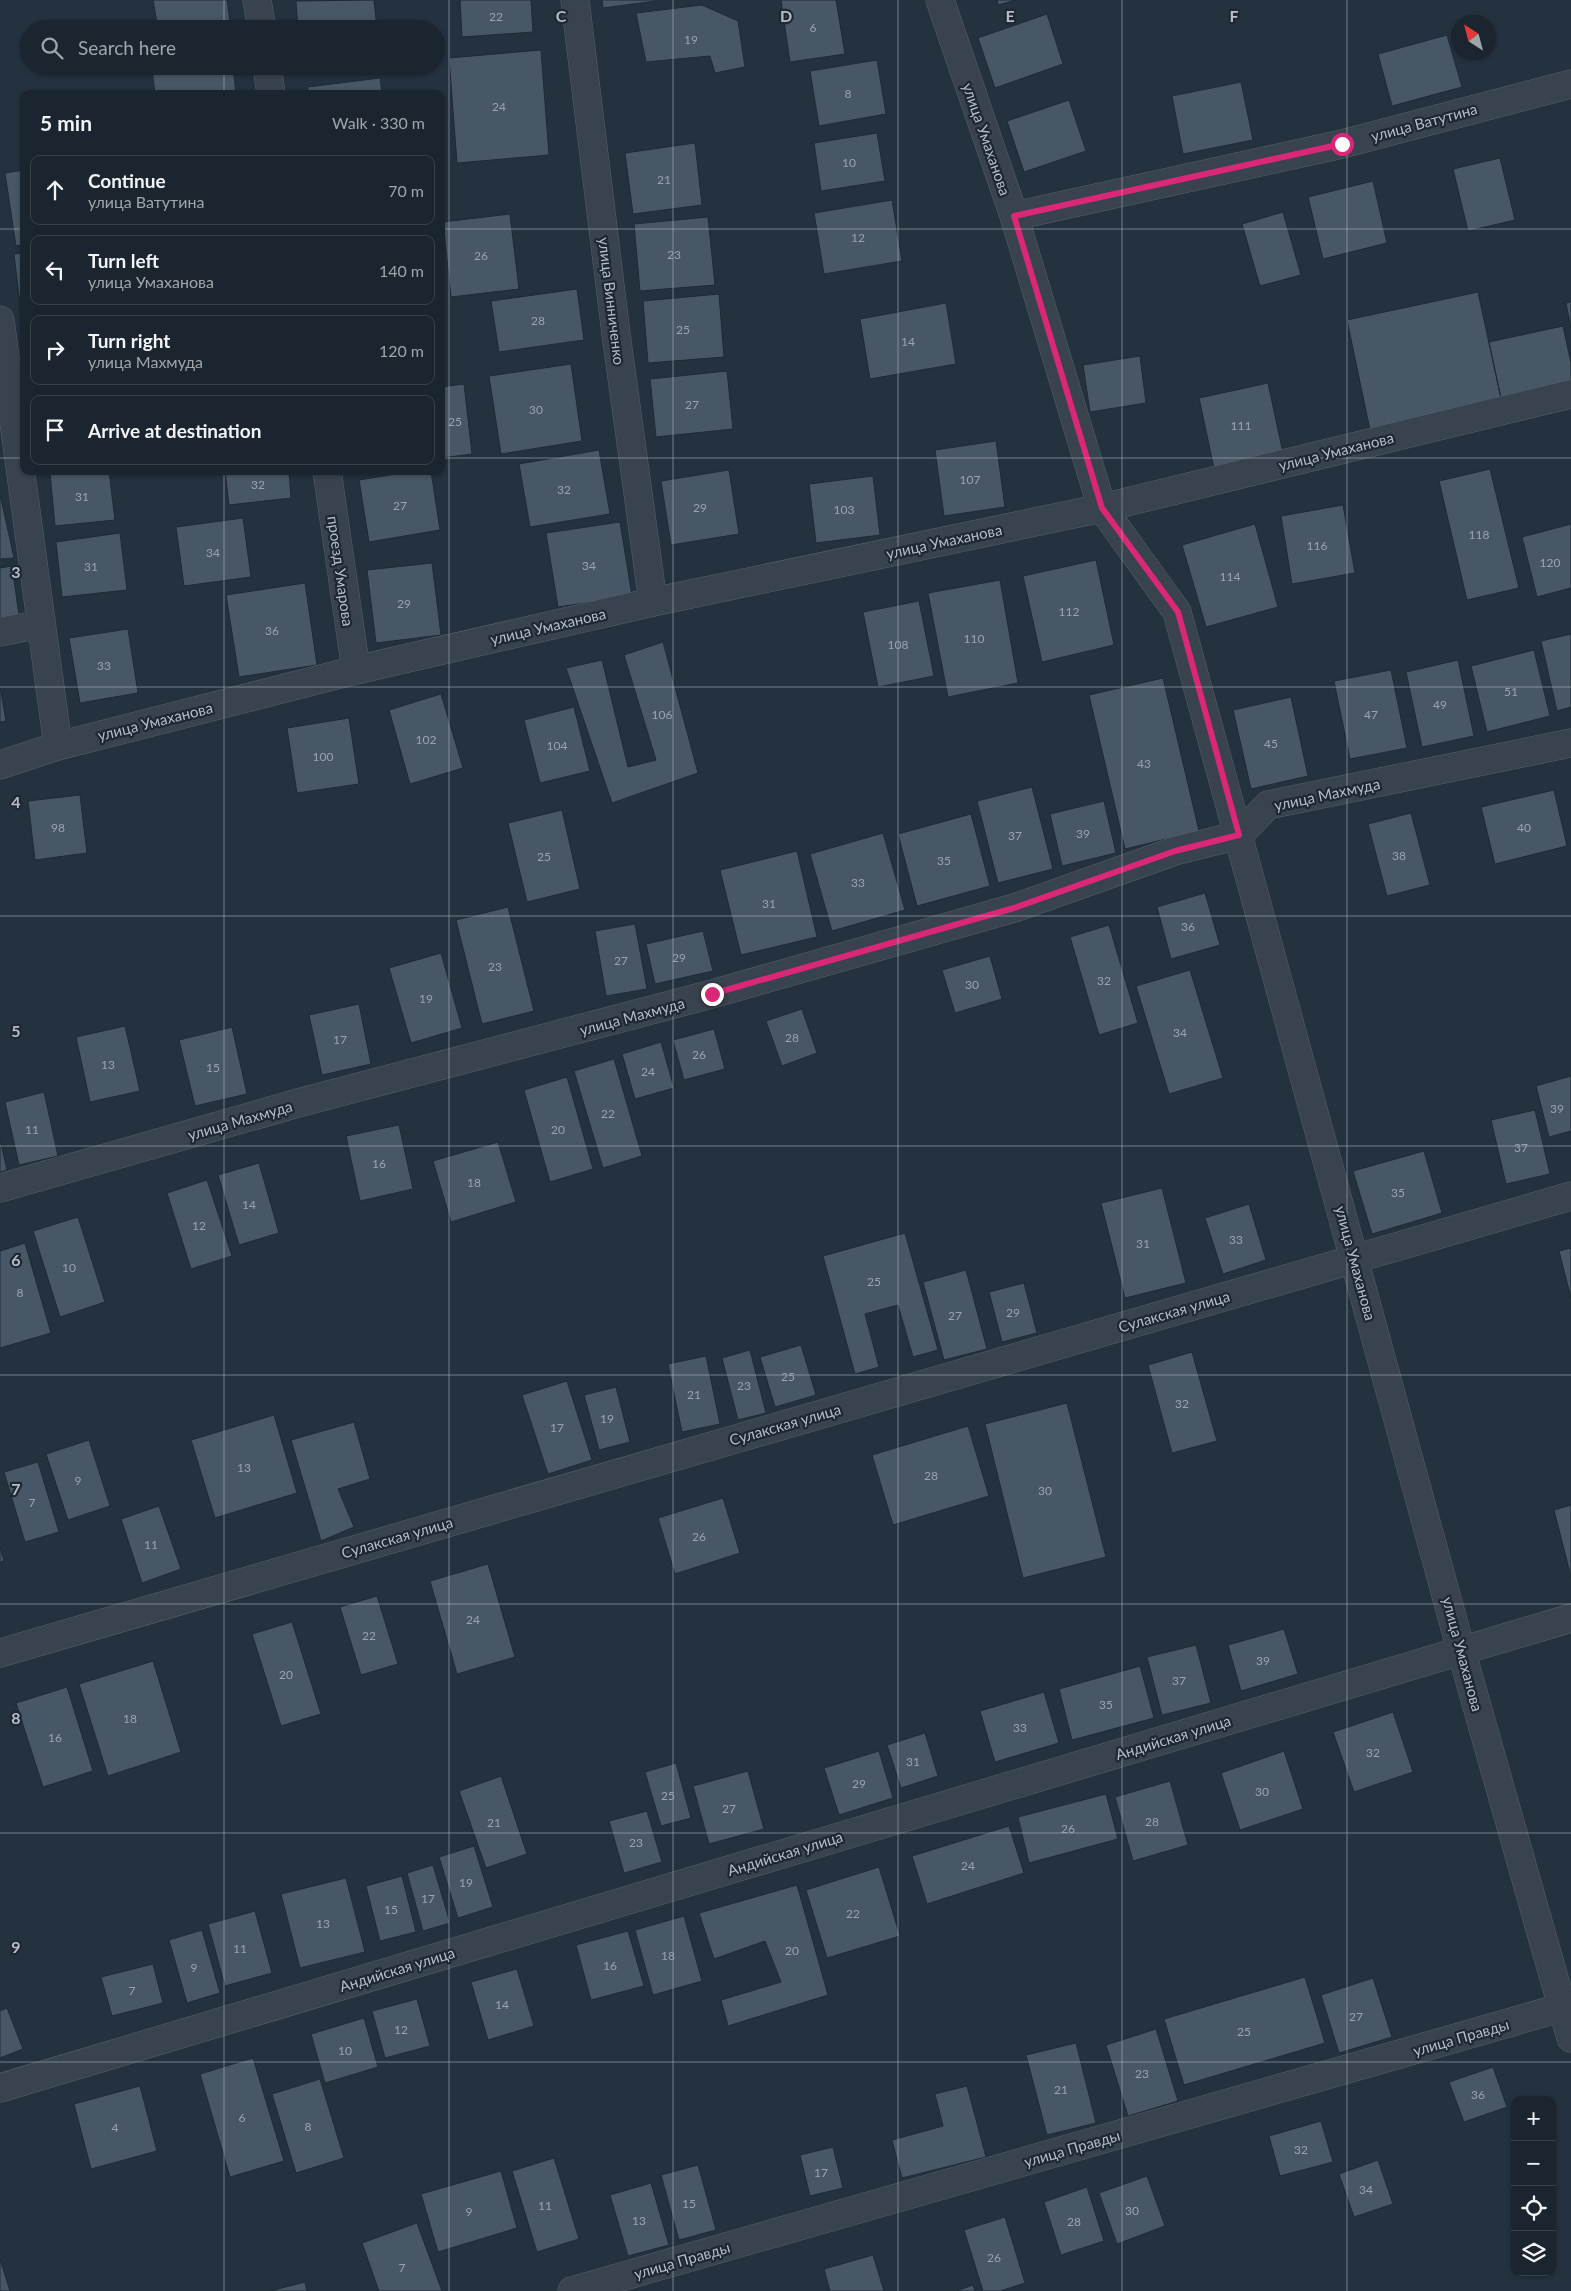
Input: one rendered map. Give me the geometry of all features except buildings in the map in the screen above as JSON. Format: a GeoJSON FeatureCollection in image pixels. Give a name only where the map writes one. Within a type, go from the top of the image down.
{"type":"FeatureCollection","features":[{"type":"Feature","properties":{"kind":"street"},"geometry":{"type":"LineString","coordinates":[[258,0],[261,20]]}},
{"type":"Feature","properties":{"kind":"street","name":"улица Винниченко"},"geometry":{"type":"LineString","coordinates":[[575,0],[616,334],[653,602]]}},
{"type":"Feature","properties":{"kind":"street","name":"улица Умаханова"},"geometry":{"type":"LineString","coordinates":[[940,0],[1014,216],[1102,508],[1178,612],[1461,1650],[1566,2007],[1571,2038]]}},
{"type":"Feature","properties":{"kind":"street"},"geometry":{"type":"LineString","coordinates":[[268,75],[270,90]]}},
{"type":"Feature","properties":{"kind":"street","name":"улица Ватутина"},"geometry":{"type":"LineString","coordinates":[[1014,216],[1342,144],[1571,84]]}},
{"type":"Feature","properties":{"kind":"street"},"geometry":{"type":"LineString","coordinates":[[0,320],[20,468]]}},
{"type":"Feature","properties":{"kind":"street","name":"улица Умаханова"},"geometry":{"type":"LineString","coordinates":[[0,765],[58,746],[356,670],[653,602],[1102,508],[1571,394]]}},
{"type":"Feature","properties":{"kind":"street"},"geometry":{"type":"LineString","coordinates":[[21,475],[58,746]]}},
{"type":"Feature","properties":{"kind":"street","name":"проезд Умарова"},"geometry":{"type":"LineString","coordinates":[[328,475],[356,670]]}},
{"type":"Feature","properties":{"kind":"street"},"geometry":{"type":"LineString","coordinates":[[0,632],[41,624]]}},
{"type":"Feature","properties":{"kind":"street","name":"улица Махмуда"},"geometry":{"type":"LineString","coordinates":[[0,1188],[298,1103],[712,994],[1014,908],[1175,851],[1239,835],[1268,805],[1571,743]]}},
{"type":"Feature","properties":{"kind":"street","name":"Сулакская улица"},"geometry":{"type":"LineString","coordinates":[[0,1653],[1571,1196]]}},
{"type":"Feature","properties":{"kind":"street","name":"Андийская улица"},"geometry":{"type":"LineString","coordinates":[[0,2088],[1571,1618]]}},
{"type":"Feature","properties":{"kind":"street","name":"улица Правды"},"geometry":{"type":"LineString","coordinates":[[572,2291],[1566,2007]]}},
{"type":"Feature","properties":{"kind":"route"},"geometry":{"type":"LineString","coordinates":[[712,994],[1014,908],[1175,851],[1239,835],[1178,612],[1102,508],[1014,216],[1342,144]]}}]}
